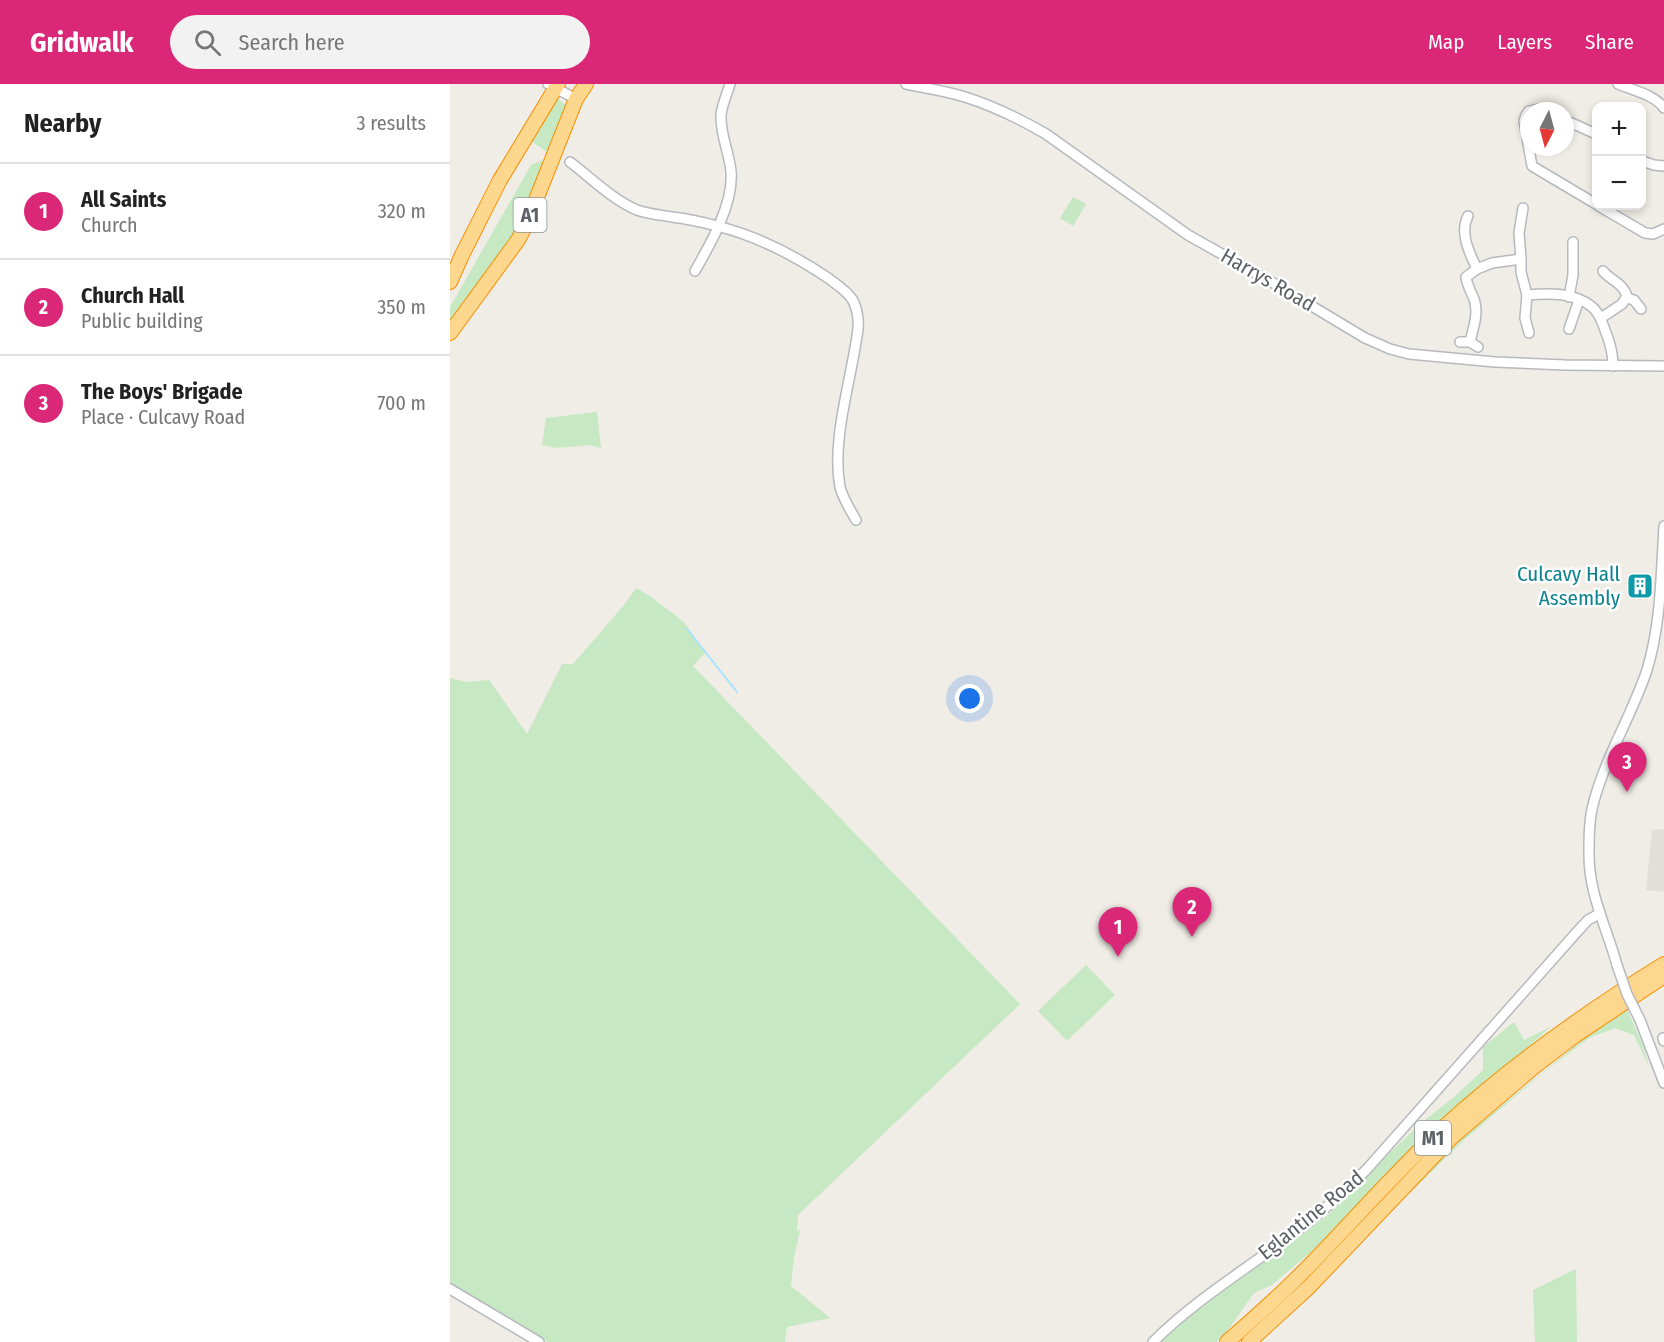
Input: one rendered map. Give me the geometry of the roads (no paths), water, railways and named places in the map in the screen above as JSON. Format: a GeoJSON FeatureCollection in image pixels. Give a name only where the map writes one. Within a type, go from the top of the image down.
{"type":"FeatureCollection","features":[{"type":"Feature","properties":{"kind":"highway","name":"A1"},"geometry":{"type":"LineString","coordinates":[[450,333],[518,240],[576,99],[586,84]]}},
{"type":"Feature","properties":{"kind":"highway","name":"A1"},"geometry":{"type":"LineString","coordinates":[[450,282],[500,180],[554,85]]}},
{"type":"Feature","properties":{"kind":"highway","name":"M1"},"geometry":{"type":"LineString","coordinates":[[1227,1342],[1298,1277],[1444,1127],[1556,1036],[1664,964]]}},
{"type":"Feature","properties":{"kind":"highway","name":"M1"},"geometry":{"type":"LineString","coordinates":[[1249,1342],[1308,1287],[1451,1138],[1543,1060],[1664,976]]}},
{"type":"Feature","properties":{"kind":"street"},"geometry":{"type":"LineString","coordinates":[[695,270],[720,226],[731,180],[721,118],[730,84]]}},
{"type":"Feature","properties":{"kind":"street","name":"Harrys Road"},"geometry":{"type":"LineString","coordinates":[[906,84],[982,103],[1046,134],[1188,235],[1365,338],[1390,349],[1409,354],[1495,362],[1664,366]]}},
{"type":"Feature","properties":{"kind":"street"},"geometry":{"type":"LineString","coordinates":[[1618,84],[1656,100],[1664,108]]}},
{"type":"Feature","properties":{"kind":"street"},"geometry":{"type":"LineString","coordinates":[[554,85],[576,99]]}},
{"type":"Feature","properties":{"kind":"street"},"geometry":{"type":"LineString","coordinates":[[1574,124],[1592,132]]}},
{"type":"Feature","properties":{"kind":"street"},"geometry":{"type":"LineString","coordinates":[[1530,156],[1532,166],[1592,201]]}},
{"type":"Feature","properties":{"kind":"street"},"geometry":{"type":"LineString","coordinates":[[570,162],[634,209],[720,226],[775,247],[792,255],[843,289],[854,303],[858,326],[842,426],[839,472],[844,499],[856,520]]}},
{"type":"Feature","properties":{"kind":"street"},"geometry":{"type":"LineString","coordinates":[[1646,163],[1664,166]]}},
{"type":"Feature","properties":{"kind":"street"},"geometry":{"type":"LineString","coordinates":[[1523,208],[1519,233],[1521,273],[1527,294],[1525,318],[1529,333]]}},
{"type":"Feature","properties":{"kind":"street"},"geometry":{"type":"LineString","coordinates":[[1606,210],[1645,233],[1653,234],[1664,229]]}},
{"type":"Feature","properties":{"kind":"street"},"geometry":{"type":"LineString","coordinates":[[1468,216],[1465,222],[1465,236],[1478,270]]}},
{"type":"Feature","properties":{"kind":"street"},"geometry":{"type":"LineString","coordinates":[[1569,297],[1573,275],[1573,242]]}},
{"type":"Feature","properties":{"kind":"street"},"geometry":{"type":"LineString","coordinates":[[1469,344],[1476,315],[1475,301],[1466,283],[1466,277],[1492,263],[1521,259]]}},
{"type":"Feature","properties":{"kind":"street"},"geometry":{"type":"LineString","coordinates":[[1601,318],[1622,304],[1626,298],[1625,290],[1603,271]]}},
{"type":"Feature","properties":{"kind":"street"},"geometry":{"type":"LineString","coordinates":[[1527,294],[1555,293],[1592,306],[1601,318],[1610,342],[1613,366]]}},
{"type":"Feature","properties":{"kind":"street"},"geometry":{"type":"LineString","coordinates":[[1626,298],[1634,300],[1641,309]]}},
{"type":"Feature","properties":{"kind":"street"},"geometry":{"type":"LineString","coordinates":[[1569,329],[1580,300]]}},
{"type":"Feature","properties":{"kind":"street"},"geometry":{"type":"LineString","coordinates":[[1664,526],[1658,618],[1653,649],[1639,692],[1615,745],[1594,801],[1589,858],[1590,877],[1599,914],[1627,993],[1664,1083]]}},
{"type":"Feature","properties":{"kind":"street","name":"Eglantine Road"},"geometry":{"type":"LineString","coordinates":[[1153,1342],[1209,1293],[1289,1237],[1338,1198],[1367,1169],[1576,933],[1588,920],[1599,914]]}},
{"type":"Feature","properties":{"kind":"street"},"geometry":{"type":"LineString","coordinates":[[450,1289],[539,1342]]}},
{"type":"Feature","properties":{"kind":"waterway"},"geometry":{"type":"LineString","coordinates":[[687,629],[737,692]]}},
{"type":"Feature","properties":{"kind":"place","name":"Culcavy Hall Assembly"},"geometry":{"type":"Point","coordinates":[1640,586]}},
{"type":"Feature","properties":{"kind":"place","name":"The Boys' Brigade"},"geometry":{"type":"Point","coordinates":[1627,792]}},
{"type":"Feature","properties":{"kind":"place","name":"Church Hall"},"geometry":{"type":"Point","coordinates":[1192,937]}},
{"type":"Feature","properties":{"kind":"place","name":"All Saints"},"geometry":{"type":"Point","coordinates":[1118,957]}}]}
